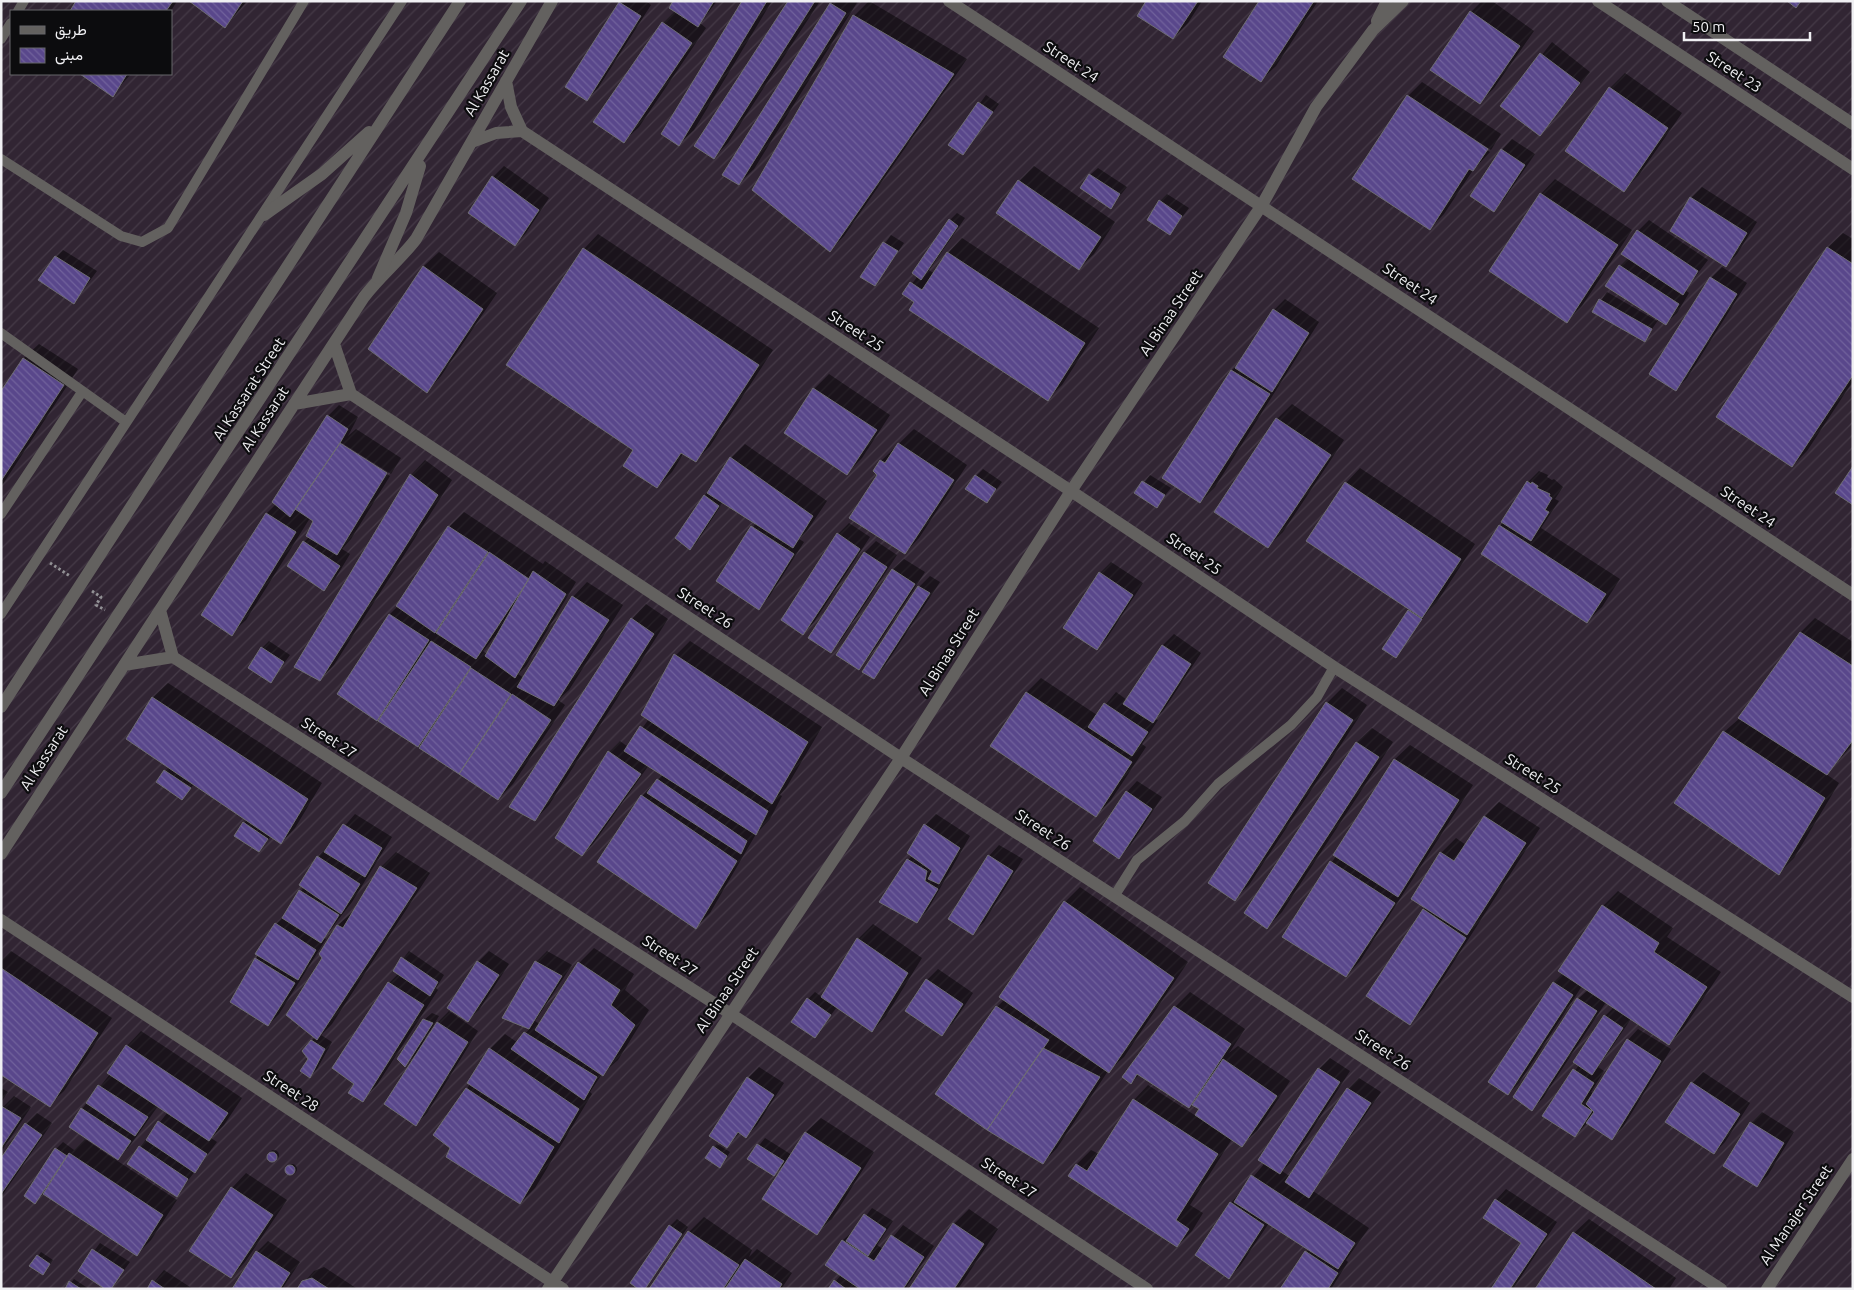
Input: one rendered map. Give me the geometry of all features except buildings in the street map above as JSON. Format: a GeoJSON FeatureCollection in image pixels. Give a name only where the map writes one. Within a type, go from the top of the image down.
{"type":"FeatureCollection","features":[{"type":"Feature","properties":{"kind":"street"},"geometry":{"type":"LineString","coordinates":[[1,707],[460,1]]}},
{"type":"Feature","properties":{"kind":"street","name":"Al Kassarat Street"},"geometry":{"type":"LineString","coordinates":[[1,793],[424,152],[521,1]]}},
{"type":"Feature","properties":{"kind":"street","name":"Al Kassarat"},"geometry":{"type":"LineString","coordinates":[[1,854],[364,297],[378,278],[402,258],[416,239],[552,1]]}},
{"type":"Feature","properties":{"kind":"street","name":"Street 24"},"geometry":{"type":"LineString","coordinates":[[949,1],[1853,595]]}},
{"type":"Feature","properties":{"kind":"street","name":"Al Binaa Street"},"geometry":{"type":"LineString","coordinates":[[1373,30],[1387,1]]}},
{"type":"Feature","properties":{"kind":"street","name":"Al Binaa Street"},"geometry":{"type":"LineString","coordinates":[[554,1287],[731,1014],[901,758],[1071,491],[1262,205],[1316,108],[1373,30],[1402,1]]}},
{"type":"Feature","properties":{"kind":"street","name":"Street 23"},"geometry":{"type":"LineString","coordinates":[[1598,1],[1853,169]]}},
{"type":"Feature","properties":{"kind":"street","name":"Street 23"},"geometry":{"type":"LineString","coordinates":[[1667,1],[1853,124]]}},
{"type":"Feature","properties":{"kind":"street"},"geometry":{"type":"LineString","coordinates":[[472,142],[496,133],[522,131],[511,107],[506,81]]}},
{"type":"Feature","properties":{"kind":"street"},"geometry":{"type":"LineString","coordinates":[[264,215],[322,174],[384,119]]}},
{"type":"Feature","properties":{"kind":"street","name":"Street 25"},"geometry":{"type":"LineString","coordinates":[[522,131],[1071,491],[1334,667],[1853,997]]}},
{"type":"Feature","properties":{"kind":"street"},"geometry":{"type":"LineString","coordinates":[[378,278],[406,213],[424,152]]}},
{"type":"Feature","properties":{"kind":"street"},"geometry":{"type":"LineString","coordinates":[[294,404],[351,394],[334,344]]}},
{"type":"Feature","properties":{"kind":"street","name":"Street 26"},"geometry":{"type":"LineString","coordinates":[[351,394],[901,758],[1721,1289]]}},
{"type":"Feature","properties":{"kind":"street"},"geometry":{"type":"LineString","coordinates":[[124,665],[173,657],[160,610]]}},
{"type":"Feature","properties":{"kind":"street","name":"Street 27"},"geometry":{"type":"LineString","coordinates":[[173,657],[731,1014],[1147,1289]]}},
{"type":"Feature","properties":{"kind":"street","name":"Street 28"},"geometry":{"type":"LineString","coordinates":[[1,920],[554,1287]]}},
{"type":"Feature","properties":{"kind":"street","name":"Al Manajer Street"},"geometry":{"type":"LineString","coordinates":[[1767,1289],[1853,1159]]}},
{"type":"Feature","properties":{"kind":"lane"},"geometry":{"type":"LineString","coordinates":[[1,159],[121,236],[142,242],[168,228],[304,1]]}},
{"type":"Feature","properties":{"kind":"lane"},"geometry":{"type":"LineString","coordinates":[[1,614],[264,215],[402,1]]}},
{"type":"Feature","properties":{"kind":"lane"},"geometry":{"type":"LineString","coordinates":[[1,39],[10,24]]}},
{"type":"Feature","properties":{"kind":"lane"},"geometry":{"type":"LineString","coordinates":[[1,333],[126,422]]}},
{"type":"Feature","properties":{"kind":"lane"},"geometry":{"type":"LineString","coordinates":[[1,514],[82,392]]}},
{"type":"Feature","properties":{"kind":"lane"},"geometry":{"type":"LineString","coordinates":[[1115,895],[1137,860],[1185,821],[1218,784],[1291,725],[1317,697],[1334,667]]}},
{"type":"Feature","properties":{"kind":"shaded area"},"geometry":{"type":"Polygon","coordinates":[[[1,1],[1853,1],[1853,1289],[1,1289],[1,1]]]}}]}
